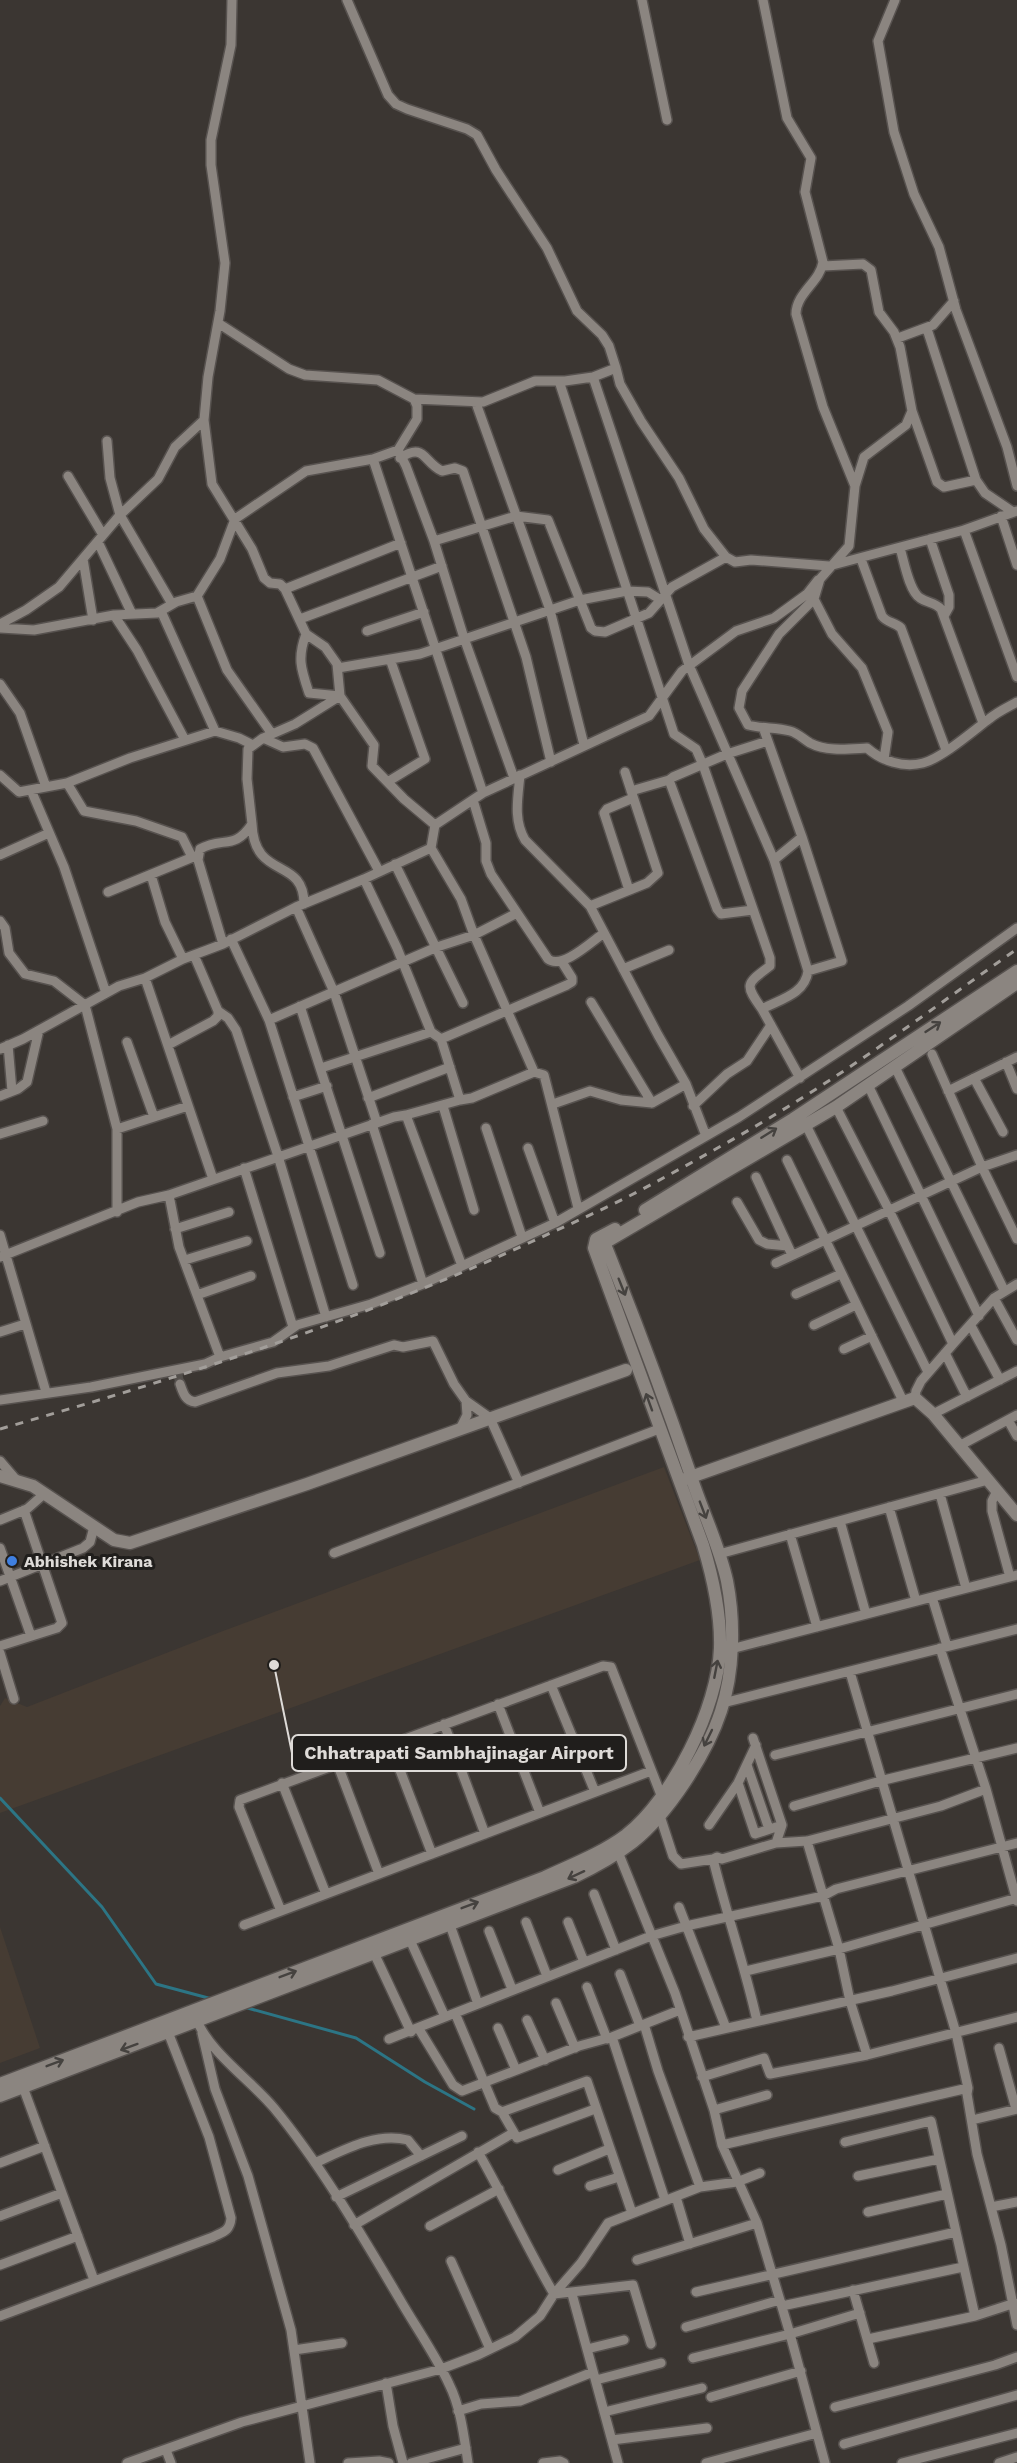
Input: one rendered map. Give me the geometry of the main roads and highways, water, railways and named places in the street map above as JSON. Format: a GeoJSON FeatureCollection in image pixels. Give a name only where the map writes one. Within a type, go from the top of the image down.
{"type":"FeatureCollection","features":[{"type":"Feature","properties":{"kind":"waterway"},"geometry":{"type":"LineString","coordinates":[[0,1798],[102,1907],[156,1984],[212,1999]]}},
{"type":"Feature","properties":{"kind":"waterway"},"geometry":{"type":"LineString","coordinates":[[244,2007],[356,2038],[425,2082],[474,2109]]}},
{"type":"Feature","properties":{"kind":"tunnel"},"geometry":{"type":"LineString","coordinates":[[178,1375],[180,1384]]}},
{"type":"Feature","properties":{"kind":"railway"},"geometry":{"type":"LineString","coordinates":[[0,1429],[136,1389],[269,1346],[466,1271],[593,1214],[690,1163],[797,1101],[881,1046],[1017,949]]}},
{"type":"Feature","properties":{"kind":"place","name":"Abhishek Kirana"},"geometry":{"type":"Point","coordinates":[12,1561]}},
{"type":"Feature","properties":{"kind":"place","name":"Chhatrapati Sambhajinagar Airport"},"geometry":{"type":"Point","coordinates":[274,1665]}}]}
